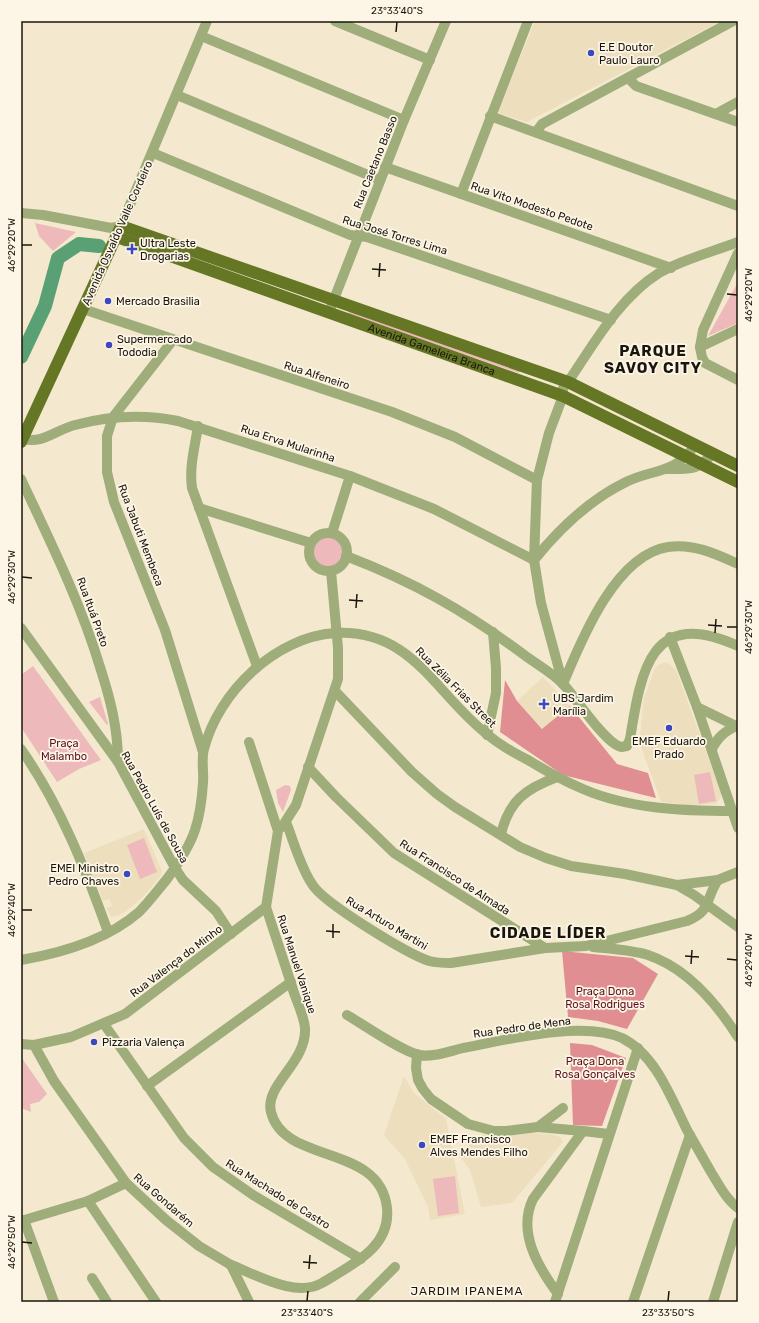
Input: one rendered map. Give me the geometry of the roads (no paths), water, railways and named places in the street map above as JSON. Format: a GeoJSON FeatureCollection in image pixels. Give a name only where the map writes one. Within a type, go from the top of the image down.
{"type":"FeatureCollection","features":[{"type":"Feature","properties":{"kind":"main road","name":"Avenida Gameleira Branca"},"geometry":{"type":"LineString","coordinates":[[116,230],[331,306],[568,382],[738,466]]}},
{"type":"Feature","properties":{"kind":"main road","name":"Avenida Osvaldo Valle Cordeiro"},"geometry":{"type":"LineString","coordinates":[[22,440],[83,309],[116,230]]}},
{"type":"Feature","properties":{"kind":"main road","name":"Avenida Gameleira Branca"},"geometry":{"type":"LineString","coordinates":[[331,306],[563,396],[738,482]]}},
{"type":"Feature","properties":{"kind":"street","name":"Avenida Osvaldo Valle Cordeiro"},"geometry":{"type":"LineString","coordinates":[[116,230],[152,153],[207,21]]}},
{"type":"Feature","properties":{"kind":"street"},"geometry":{"type":"LineString","coordinates":[[335,21],[430,60]]}},
{"type":"Feature","properties":{"kind":"street","name":"Rua Caetano Basso"},"geometry":{"type":"LineString","coordinates":[[331,306],[385,167],[446,21]]}},
{"type":"Feature","properties":{"kind":"street"},"geometry":{"type":"LineString","coordinates":[[461,194],[528,21]]}},
{"type":"Feature","properties":{"kind":"street"},"geometry":{"type":"LineString","coordinates":[[536,132],[542,124],[732,21]]}},
{"type":"Feature","properties":{"kind":"street"},"geometry":{"type":"LineString","coordinates":[[201,36],[404,120]]}},
{"type":"Feature","properties":{"kind":"street"},"geometry":{"type":"LineString","coordinates":[[628,78],[636,86],[738,122]]}},
{"type":"Feature","properties":{"kind":"street"},"geometry":{"type":"LineString","coordinates":[[177,95],[380,180]]}},
{"type":"Feature","properties":{"kind":"street"},"geometry":{"type":"LineString","coordinates":[[716,114],[738,102]]}},
{"type":"Feature","properties":{"kind":"street"},"geometry":{"type":"LineString","coordinates":[[490,116],[738,206]]}},
{"type":"Feature","properties":{"kind":"street","name":"Rua José Torres Lima"},"geometry":{"type":"LineString","coordinates":[[152,153],[350,235],[367,236],[611,320]]}},
{"type":"Feature","properties":{"kind":"street","name":"Rua Vito Modesto Pedote"},"geometry":{"type":"LineString","coordinates":[[385,167],[671,268]]}},
{"type":"Feature","properties":{"kind":"street"},"geometry":{"type":"LineString","coordinates":[[21,213],[43,215],[116,230]]}},
{"type":"Feature","properties":{"kind":"street"},"geometry":{"type":"LineString","coordinates":[[563,684],[541,603],[534,560],[537,480],[549,433],[563,396],[570,392],[571,387],[568,382],[611,320],[629,297],[643,284],[671,268],[738,242]]}},
{"type":"Feature","properties":{"kind":"street"},"geometry":{"type":"LineString","coordinates":[[738,253],[703,330],[700,346],[705,363],[738,380]]}},
{"type":"Feature","properties":{"kind":"street","name":"Rua Alfeneiro"},"geometry":{"type":"LineString","coordinates":[[83,309],[392,412],[455,437],[537,480]]}},
{"type":"Feature","properties":{"kind":"street"},"geometry":{"type":"LineString","coordinates":[[700,346],[738,329]]}},
{"type":"Feature","properties":{"kind":"street","name":"Rua Jabuti Membeca"},"geometry":{"type":"LineString","coordinates":[[174,340],[113,417],[107,436],[106,458],[111,492],[165,630],[203,752]]}},
{"type":"Feature","properties":{"kind":"street","name":"Rua Erva Mularinha"},"geometry":{"type":"LineString","coordinates":[[22,440],[34,441],[73,425],[113,417],[156,417],[198,426],[350,476],[434,509],[534,560]]}},
{"type":"Feature","properties":{"kind":"street"},"geometry":{"type":"LineString","coordinates":[[198,426],[190,475],[192,488],[257,666]]}},
{"type":"Feature","properties":{"kind":"street"},"geometry":{"type":"LineString","coordinates":[[534,560],[556,533],[597,499],[625,482],[668,469],[687,457],[695,445]]}},
{"type":"Feature","properties":{"kind":"street"},"geometry":{"type":"LineString","coordinates":[[668,469],[691,469],[704,465],[713,453]]}},
{"type":"Feature","properties":{"kind":"street"},"geometry":{"type":"LineString","coordinates":[[332,534],[350,476]]}},
{"type":"Feature","properties":{"kind":"street","name":"Rua Ituá Preto"},"geometry":{"type":"LineString","coordinates":[[21,479],[70,584],[90,633],[116,722],[118,762]]}},
{"type":"Feature","properties":{"kind":"street"},"geometry":{"type":"LineString","coordinates":[[199,508],[311,543]]}},
{"type":"Feature","properties":{"kind":"street"},"geometry":{"type":"LineString","coordinates":[[332,534],[342,539],[347,550],[346,556],[341,566],[331,570],[320,569],[311,561],[309,555],[311,543],[320,535],[332,534]]}},
{"type":"Feature","properties":{"kind":"street"},"geometry":{"type":"LineString","coordinates":[[563,684],[591,620],[613,586],[640,559],[656,550],[669,547],[687,547],[701,549],[738,564]]}},
{"type":"Feature","properties":{"kind":"street"},"geometry":{"type":"LineString","coordinates":[[346,556],[394,575],[434,595],[493,632],[563,684],[609,740],[617,746],[626,746],[630,739],[644,672],[658,648],[670,637],[691,633],[704,634],[720,638],[738,646]]}},
{"type":"Feature","properties":{"kind":"street"},"geometry":{"type":"LineString","coordinates":[[278,831],[286,822],[296,804],[335,691],[338,669],[331,570]]}},
{"type":"Feature","properties":{"kind":"street","name":"Rua Pedro Luís de Sousa"},"geometry":{"type":"LineString","coordinates":[[21,628],[118,762],[175,868],[183,880],[216,911],[231,934]]}},
{"type":"Feature","properties":{"kind":"street"},"geometry":{"type":"LineString","coordinates":[[487,735],[496,693],[496,668],[493,632]]}},
{"type":"Feature","properties":{"kind":"street","name":"Rua Zélia Frias Street"},"geometry":{"type":"LineString","coordinates":[[21,960],[49,955],[70,949],[108,932],[140,911],[184,855],[195,830],[203,784],[203,752],[211,726],[220,710],[257,666],[286,648],[313,638],[335,633],[374,637],[390,643],[410,656],[487,735],[557,777],[584,790],[630,803],[686,810],[733,811]]}},
{"type":"Feature","properties":{"kind":"street"},"geometry":{"type":"LineString","coordinates":[[670,637],[712,749],[738,828]]}},
{"type":"Feature","properties":{"kind":"street"},"geometry":{"type":"LineString","coordinates":[[335,691],[412,772],[455,807],[520,847],[571,866],[625,874],[677,885],[718,880],[738,872]]}},
{"type":"Feature","properties":{"kind":"street"},"geometry":{"type":"LineString","coordinates":[[697,707],[737,727]]}},
{"type":"Feature","properties":{"kind":"street"},"geometry":{"type":"LineString","coordinates":[[712,749],[718,738],[724,732],[737,727]]}},
{"type":"Feature","properties":{"kind":"street"},"geometry":{"type":"LineString","coordinates":[[249,742],[278,831],[266,907]]}},
{"type":"Feature","properties":{"kind":"street"},"geometry":{"type":"LineString","coordinates":[[21,749],[37,772],[66,826],[108,932]]}},
{"type":"Feature","properties":{"kind":"street","name":"Rua Francisco de Almada"},"geometry":{"type":"LineString","coordinates":[[308,766],[336,797],[394,853],[545,948]]}},
{"type":"Feature","properties":{"kind":"street"},"geometry":{"type":"LineString","coordinates":[[501,834],[505,818],[522,795],[535,786],[557,777]]}},
{"type":"Feature","properties":{"kind":"street","name":"Rua Arturo Martini"},"geometry":{"type":"LineString","coordinates":[[286,822],[305,870],[318,892],[328,901],[414,954],[438,963],[451,963],[545,948],[586,946],[687,921],[699,916],[708,905]]}},
{"type":"Feature","properties":{"kind":"street"},"geometry":{"type":"LineString","coordinates":[[708,905],[710,894],[718,880]]}},
{"type":"Feature","properties":{"kind":"street"},"geometry":{"type":"LineString","coordinates":[[677,885],[738,927]]}},
{"type":"Feature","properties":{"kind":"street","name":"Rua Valença do Minho"},"geometry":{"type":"LineString","coordinates":[[21,1044],[34,1045],[71,1037],[104,1024],[138,1005],[266,907]]}},
{"type":"Feature","properties":{"kind":"street","name":"Rua Manuel Vanique"},"geometry":{"type":"LineString","coordinates":[[231,1265],[294,1288],[319,1284],[361,1259],[378,1243],[385,1230],[388,1214],[386,1200],[381,1188],[369,1172],[351,1162],[291,1138],[279,1129],[270,1110],[270,1100],[273,1091],[294,1063],[304,1041],[305,1027],[266,907]]}},
{"type":"Feature","properties":{"kind":"street"},"geometry":{"type":"LineString","coordinates":[[586,946],[624,950],[649,956],[673,968],[688,978],[714,1004],[726,1018],[738,1037]]}},
{"type":"Feature","properties":{"kind":"street"},"geometry":{"type":"LineString","coordinates":[[147,1086],[291,982]]}},
{"type":"Feature","properties":{"kind":"street"},"geometry":{"type":"LineString","coordinates":[[347,1015],[417,1054],[416,1068],[418,1080],[431,1099],[461,1120],[477,1128],[494,1131],[506,1131],[538,1127],[609,1134]]}},
{"type":"Feature","properties":{"kind":"street","name":"Rua Machado de Castro"},"geometry":{"type":"LineString","coordinates":[[104,1024],[184,1138],[213,1167],[247,1192],[361,1259]]}},
{"type":"Feature","properties":{"kind":"street","name":"Rua Pedro de Mena"},"geometry":{"type":"LineString","coordinates":[[417,1054],[434,1054],[510,1039],[571,1031],[608,1034],[621,1038],[638,1048],[661,1079],[690,1135],[729,1202],[738,1208]]}},
{"type":"Feature","properties":{"kind":"street","name":"Rua Gondarém"},"geometry":{"type":"LineString","coordinates":[[34,1045],[54,1081],[126,1183],[166,1220],[199,1246],[231,1265]]}},
{"type":"Feature","properties":{"kind":"street"},"geometry":{"type":"LineString","coordinates":[[556,1298],[638,1048]]}},
{"type":"Feature","properties":{"kind":"street"},"geometry":{"type":"LineString","coordinates":[[538,1127],[562,1108]]}},
{"type":"Feature","properties":{"kind":"street"},"geometry":{"type":"LineString","coordinates":[[556,1298],[534,1253],[526,1223],[528,1210],[533,1199],[583,1131]]}},
{"type":"Feature","properties":{"kind":"street"},"geometry":{"type":"LineString","coordinates":[[634,1302],[690,1135]]}},
{"type":"Feature","properties":{"kind":"street"},"geometry":{"type":"LineString","coordinates":[[54,1302],[22,1221],[88,1201],[126,1183]]}},
{"type":"Feature","properties":{"kind":"street"},"geometry":{"type":"LineString","coordinates":[[88,1201],[156,1302]]}},
{"type":"Feature","properties":{"kind":"street"},"geometry":{"type":"LineString","coordinates":[[714,1302],[738,1222]]}},
{"type":"Feature","properties":{"kind":"street"},"geometry":{"type":"LineString","coordinates":[[231,1265],[249,1302]]}},
{"type":"Feature","properties":{"kind":"street"},"geometry":{"type":"LineString","coordinates":[[360,1302],[395,1267]]}},
{"type":"Feature","properties":{"kind":"street"},"geometry":{"type":"LineString","coordinates":[[92,1278],[107,1302]]}},
{"type":"Feature","properties":{"kind":"waterway"},"geometry":{"type":"LineString","coordinates":[[21,357],[45,306],[58,258],[79,244],[99,246]]}},
{"type":"Feature","properties":{"kind":"place","name":"E.E Doutor Paulo Lauro"},"geometry":{"type":"Point","coordinates":[591,53]}},
{"type":"Feature","properties":{"kind":"place","name":"Ultra Leste Drogarias"},"geometry":{"type":"Point","coordinates":[132,249]}},
{"type":"Feature","properties":{"kind":"place","name":"Mercado Brasilia"},"geometry":{"type":"Point","coordinates":[108,301]}},
{"type":"Feature","properties":{"kind":"place","name":"Supermercado Tododia"},"geometry":{"type":"Point","coordinates":[109,345]}},
{"type":"Feature","properties":{"kind":"place","name":"UBS Jardim Marília"},"geometry":{"type":"Point","coordinates":[544,704]}},
{"type":"Feature","properties":{"kind":"place","name":"EMEF Eduardo Prado"},"geometry":{"type":"Point","coordinates":[669,728]}},
{"type":"Feature","properties":{"kind":"place","name":"EMEI Ministro Pedro Chaves"},"geometry":{"type":"Point","coordinates":[127,874]}},
{"type":"Feature","properties":{"kind":"place","name":"Pizzaria Valença"},"geometry":{"type":"Point","coordinates":[94,1042]}},
{"type":"Feature","properties":{"kind":"place","name":"EMEF Francisco Alves Mendes Filho"},"geometry":{"type":"Point","coordinates":[422,1145]}},
{"type":"Feature","properties":{"kind":"district","name":"PARQUE SAVOY CITY"},"geometry":{"type":"Point","coordinates":[653,360]}},
{"type":"Feature","properties":{"kind":"district","name":"CIDADE LÍDER"},"geometry":{"type":"Point","coordinates":[548,933]}},
{"type":"Feature","properties":{"kind":"district","name":"JARDIM IPANEMA"},"geometry":{"type":"Point","coordinates":[467,1291]}},
{"type":"Feature","properties":{"kind":"park label","name":"Praça Malambo"},"geometry":{"type":"Point","coordinates":[64,749]}},
{"type":"Feature","properties":{"kind":"park label","name":"Praça Dona Rosa Rodrigues"},"geometry":{"type":"Point","coordinates":[605,997]}},
{"type":"Feature","properties":{"kind":"park label","name":"Praça Dona Rosa Gonçalves"},"geometry":{"type":"Point","coordinates":[595,1067]}}]}
